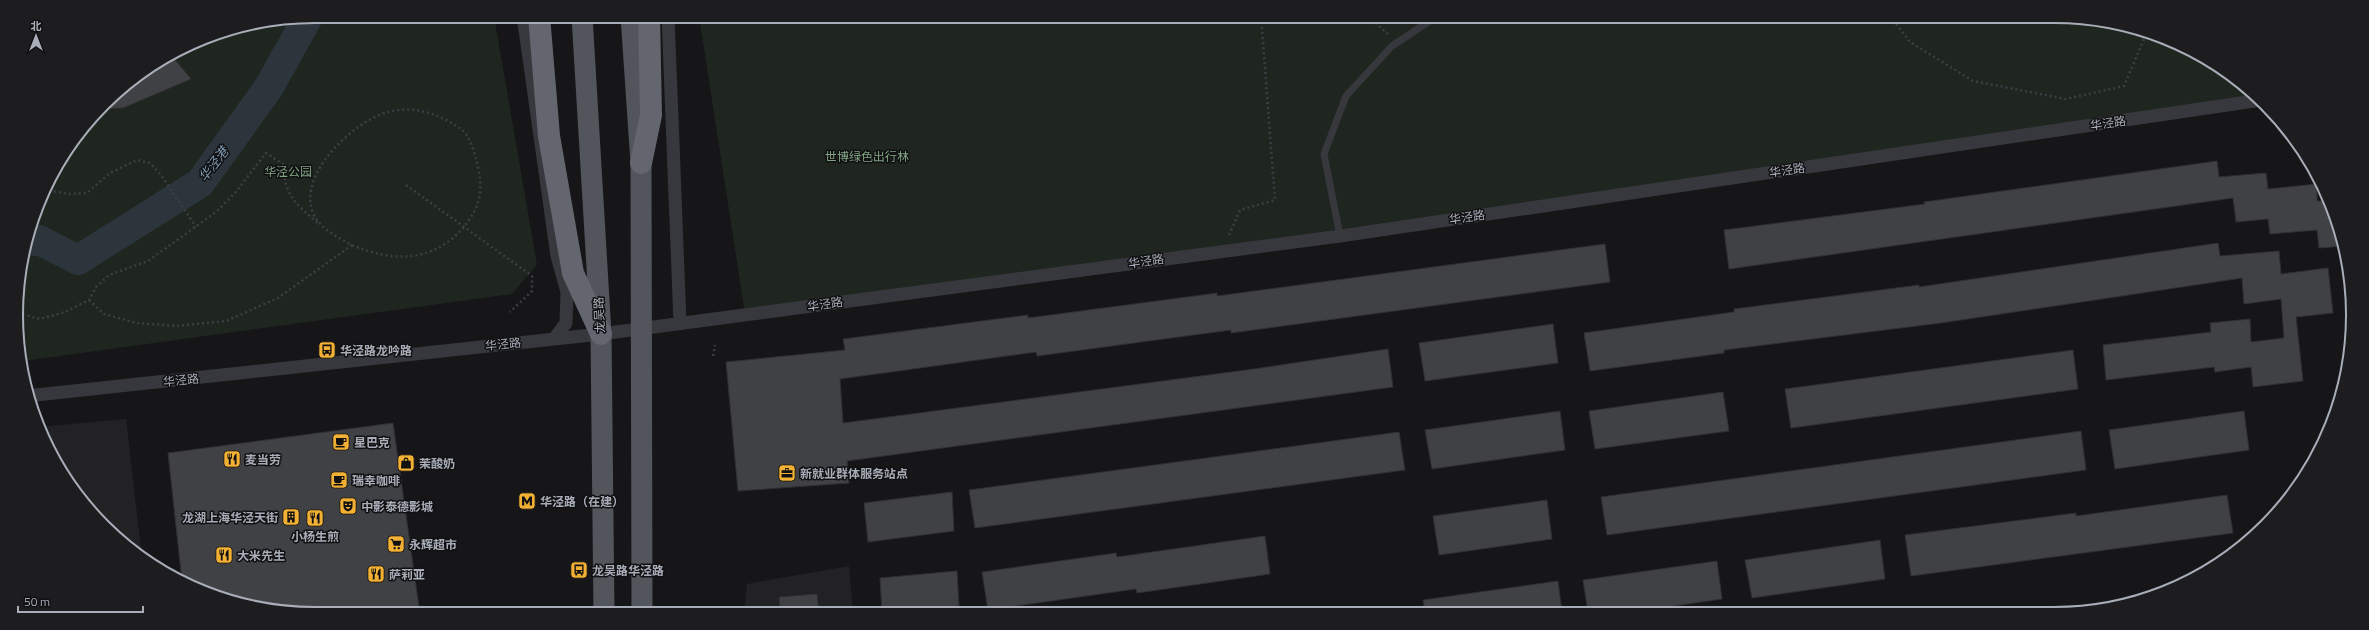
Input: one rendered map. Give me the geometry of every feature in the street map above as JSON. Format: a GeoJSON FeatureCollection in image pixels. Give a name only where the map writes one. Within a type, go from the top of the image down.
{"type":"FeatureCollection","features":[{"type":"Feature","properties":{"kind":"highway"},"geometry":{"type":"LineString","coordinates":[[540,23],[549,136],[573,273],[601,334]]}},
{"type":"Feature","properties":{"kind":"highway"},"geometry":{"type":"LineString","coordinates":[[641,164],[652,115],[649,23]]}},
{"type":"Feature","properties":{"kind":"main road","name":"龙吴路"},"geometry":{"type":"LineString","coordinates":[[582,23],[601,334],[604,607]]}},
{"type":"Feature","properties":{"kind":"main road"},"geometry":{"type":"LineString","coordinates":[[631,23],[641,164],[642,607]]}},
{"type":"Feature","properties":{"kind":"street"},"geometry":{"type":"LineString","coordinates":[[524,23],[556,256],[567,292],[566,323],[554,339]]}},
{"type":"Feature","properties":{"kind":"street"},"geometry":{"type":"LineString","coordinates":[[668,23],[680,323]]}},
{"type":"Feature","properties":{"kind":"street","name":"华泾路"},"geometry":{"type":"LineString","coordinates":[[34,395],[601,334],[1340,236],[2253,101]]}},
{"type":"Feature","properties":{"kind":"lane"},"geometry":{"type":"LineString","coordinates":[[1340,236],[1324,154],[1346,96],[1397,42],[1426,23]]}},
{"type":"Feature","properties":{"kind":"path"},"geometry":{"type":"LineString","coordinates":[[1222,251],[1240,210],[1275,200],[1262,23]]}},
{"type":"Feature","properties":{"kind":"path"},"geometry":{"type":"LineString","coordinates":[[1376,23],[1397,42]]}},
{"type":"Feature","properties":{"kind":"path"},"geometry":{"type":"LineString","coordinates":[[1895,23],[1910,42],[1974,81],[2066,99],[2124,86],[2145,37]]}},
{"type":"Feature","properties":{"kind":"path"},"geometry":{"type":"LineString","coordinates":[[23,314],[40,319],[65,312],[89,300],[96,287],[109,275],[148,260],[196,227],[235,193],[266,153],[283,164],[284,183],[294,203],[321,225],[335,236],[368,252],[388,256],[406,257],[428,254],[451,242],[463,228],[477,207],[482,179],[474,153],[464,131],[436,114],[411,110],[388,112],[363,123],[328,154],[317,174],[311,195],[312,212],[321,225]]}},
{"type":"Feature","properties":{"kind":"path"},"geometry":{"type":"LineString","coordinates":[[51,191],[70,194],[87,193],[110,173],[137,160],[150,163],[161,175],[196,227]]}},
{"type":"Feature","properties":{"kind":"path"},"geometry":{"type":"LineString","coordinates":[[406,185],[463,228],[532,276],[532,291],[510,312]]}},
{"type":"Feature","properties":{"kind":"path"},"geometry":{"type":"LineString","coordinates":[[89,300],[104,314],[136,323],[177,326],[226,321],[278,298],[352,245]]}},
{"type":"Feature","properties":{"kind":"path"},"geometry":{"type":"LineString","coordinates":[[713,356],[715,345]]}},
{"type":"Feature","properties":{"kind":"shaded area"},"geometry":{"type":"Polygon","coordinates":[[[126,419],[141,550],[122,535],[95,508],[83,493],[62,461],[45,426],[126,419]]]}},
{"type":"Feature","properties":{"kind":"shaded area"},"geometry":{"type":"Polygon","coordinates":[[[849,566],[852,607],[745,607],[747,584],[849,566]]]}},
{"type":"Feature","properties":{"kind":"green space","name":"华泾公园"},"geometry":{"type":"Polygon","coordinates":[[[315,23],[495,23],[537,265],[512,294],[27,361],[25,353],[23,315],[25,277],[33,239],[38,221],[53,186],[62,169],[83,137],[95,122],[122,95],[137,83],[169,62],[221,38],[277,25],[315,23]]]}},
{"type":"Feature","properties":{"kind":"green space","name":"世博绿色出行林"},"geometry":{"type":"Polygon","coordinates":[[[700,23],[2054,23],[2092,25],[2148,38],[2200,62],[2232,83],[2251,99],[745,314],[700,23]]]}},
{"type":"Feature","properties":{"kind":"building"},"geometry":{"type":"Polygon","coordinates":[[[175,59],[191,79],[123,108],[109,109],[122,95],[137,83],[175,59]]]}},
{"type":"Feature","properties":{"kind":"building"},"geometry":{"type":"Polygon","coordinates":[[[2217,161],[2219,177],[2266,173],[2268,189],[2315,184],[2317,188],[2317,201],[2323,201],[2324,203],[2331,221],[2338,247],[2319,248],[2317,230],[2270,234],[2268,219],[2236,222],[2233,198],[1729,269],[1724,230],[1925,204],[1924,202],[2217,161]]]}},
{"type":"Feature","properties":{"kind":"building"},"geometry":{"type":"Polygon","coordinates":[[[2218,243],[2220,256],[2279,251],[2281,274],[2328,268],[2333,313],[2296,317],[2303,381],[2253,387],[2251,367],[2215,372],[2214,367],[2106,380],[2103,345],[2211,332],[2210,323],[2250,319],[2251,342],[2284,338],[2281,299],[2244,304],[2242,278],[1941,323],[1724,350],[1724,353],[1590,371],[1584,333],[1734,312],[1734,309],[1919,285],[1919,287],[2218,243]]]}},
{"type":"Feature","properties":{"kind":"building"},"geometry":{"type":"Polygon","coordinates":[[[1605,244],[1610,282],[1231,333],[1231,330],[1037,356],[1036,352],[840,379],[843,423],[1254,369],[1388,349],[1393,387],[847,461],[849,483],[738,491],[726,362],[845,350],[843,339],[1028,315],[1028,318],[1217,293],[1217,296],[1605,244]]]}},
{"type":"Feature","properties":{"kind":"building"},"geometry":{"type":"Polygon","coordinates":[[[1553,324],[1558,363],[1425,381],[1419,343],[1553,324]]]}},
{"type":"Feature","properties":{"kind":"building"},"geometry":{"type":"Polygon","coordinates":[[[2073,350],[2078,389],[1791,428],[1785,389],[2073,350]]]}},
{"type":"Feature","properties":{"kind":"building"},"geometry":{"type":"Polygon","coordinates":[[[1723,392],[1729,431],[1595,449],[1589,411],[1723,392]]]}},
{"type":"Feature","properties":{"kind":"building"},"geometry":{"type":"Polygon","coordinates":[[[1560,411],[1565,450],[1432,469],[1425,430],[1560,411]]]}},
{"type":"Feature","properties":{"kind":"building"},"geometry":{"type":"Polygon","coordinates":[[[2244,411],[2249,450],[2115,469],[2109,430],[2244,411]]]}},
{"type":"Feature","properties":{"kind":"building","name":"龙湖上海华泾天街"},"geometry":{"type":"Polygon","coordinates":[[[393,423],[419,607],[315,607],[277,605],[221,592],[181,575],[168,453],[393,423]]]}},
{"type":"Feature","properties":{"kind":"building"},"geometry":{"type":"Polygon","coordinates":[[[2081,431],[2086,470],[1607,535],[1601,497],[2081,431]]]}},
{"type":"Feature","properties":{"kind":"building"},"geometry":{"type":"Polygon","coordinates":[[[1399,432],[1405,470],[975,528],[969,490],[1399,432]]]}},
{"type":"Feature","properties":{"kind":"building"},"geometry":{"type":"Polygon","coordinates":[[[952,492],[954,531],[868,542],[864,503],[952,492]]]}},
{"type":"Feature","properties":{"kind":"building"},"geometry":{"type":"Polygon","coordinates":[[[2227,495],[2233,533],[1911,576],[1905,535],[2076,513],[2076,516],[2227,495]]]}},
{"type":"Feature","properties":{"kind":"building"},"geometry":{"type":"Polygon","coordinates":[[[1547,500],[1552,539],[1439,555],[1433,516],[1547,500]]]}},
{"type":"Feature","properties":{"kind":"building"},"geometry":{"type":"Polygon","coordinates":[[[1265,536],[1270,574],[1137,593],[1136,589],[1009,607],[988,607],[982,572],[1116,553],[1117,557],[1265,536]]]}},
{"type":"Feature","properties":{"kind":"building"},"geometry":{"type":"Polygon","coordinates":[[[1880,540],[1885,579],[1752,598],[1745,560],[1880,540]]]}},
{"type":"Feature","properties":{"kind":"building"},"geometry":{"type":"Polygon","coordinates":[[[1717,561],[1722,599],[1667,607],[1587,607],[1583,580],[1717,561]]]}},
{"type":"Feature","properties":{"kind":"building"},"geometry":{"type":"Polygon","coordinates":[[[957,571],[959,606],[882,607],[880,578],[957,571]]]}},
{"type":"Feature","properties":{"kind":"building"},"geometry":{"type":"Polygon","coordinates":[[[1558,581],[1561,607],[1424,607],[1423,600],[1558,581]]]}},
{"type":"Feature","properties":{"kind":"building"},"geometry":{"type":"Polygon","coordinates":[[[817,594],[818,607],[780,607],[779,597],[817,594]]]}},
{"type":"Feature","properties":{"kind":"waterway","name":"华泾港"},"geometry":{"type":"LineString","coordinates":[[33,241],[39,240],[78,260],[200,183],[269,87],[304,24]]}},
{"type":"Feature","properties":{"kind":"place","name":"华泾路龙吟路"},"geometry":{"type":"Point","coordinates":[327,350]}},
{"type":"Feature","properties":{"kind":"place","name":"星巴克"},"geometry":{"type":"Point","coordinates":[341,442]}},
{"type":"Feature","properties":{"kind":"place","name":"麦当劳"},"geometry":{"type":"Point","coordinates":[232,459]}},
{"type":"Feature","properties":{"kind":"place","name":"茉酸奶"},"geometry":{"type":"Point","coordinates":[406,463]}},
{"type":"Feature","properties":{"kind":"place","name":"新就业群体服务站点"},"geometry":{"type":"Point","coordinates":[787,473]}},
{"type":"Feature","properties":{"kind":"place","name":"瑞幸咖啡"},"geometry":{"type":"Point","coordinates":[339,480]}},
{"type":"Feature","properties":{"kind":"place","name":"华泾路（在建）"},"geometry":{"type":"Point","coordinates":[527,501]}},
{"type":"Feature","properties":{"kind":"place","name":"中影泰德影城"},"geometry":{"type":"Point","coordinates":[348,506]}},
{"type":"Feature","properties":{"kind":"place","name":"龙湖上海华泾天街"},"geometry":{"type":"Point","coordinates":[291,517]}},
{"type":"Feature","properties":{"kind":"place","name":"小杨生煎"},"geometry":{"type":"Point","coordinates":[315,518]}},
{"type":"Feature","properties":{"kind":"place","name":"永辉超市"},"geometry":{"type":"Point","coordinates":[396,544]}},
{"type":"Feature","properties":{"kind":"place","name":"大米先生"},"geometry":{"type":"Point","coordinates":[224,555]}},
{"type":"Feature","properties":{"kind":"place","name":"龙吴路华泾路"},"geometry":{"type":"Point","coordinates":[579,570]}},
{"type":"Feature","properties":{"kind":"place","name":"萨莉亚"},"geometry":{"type":"Point","coordinates":[376,574]}}]}
